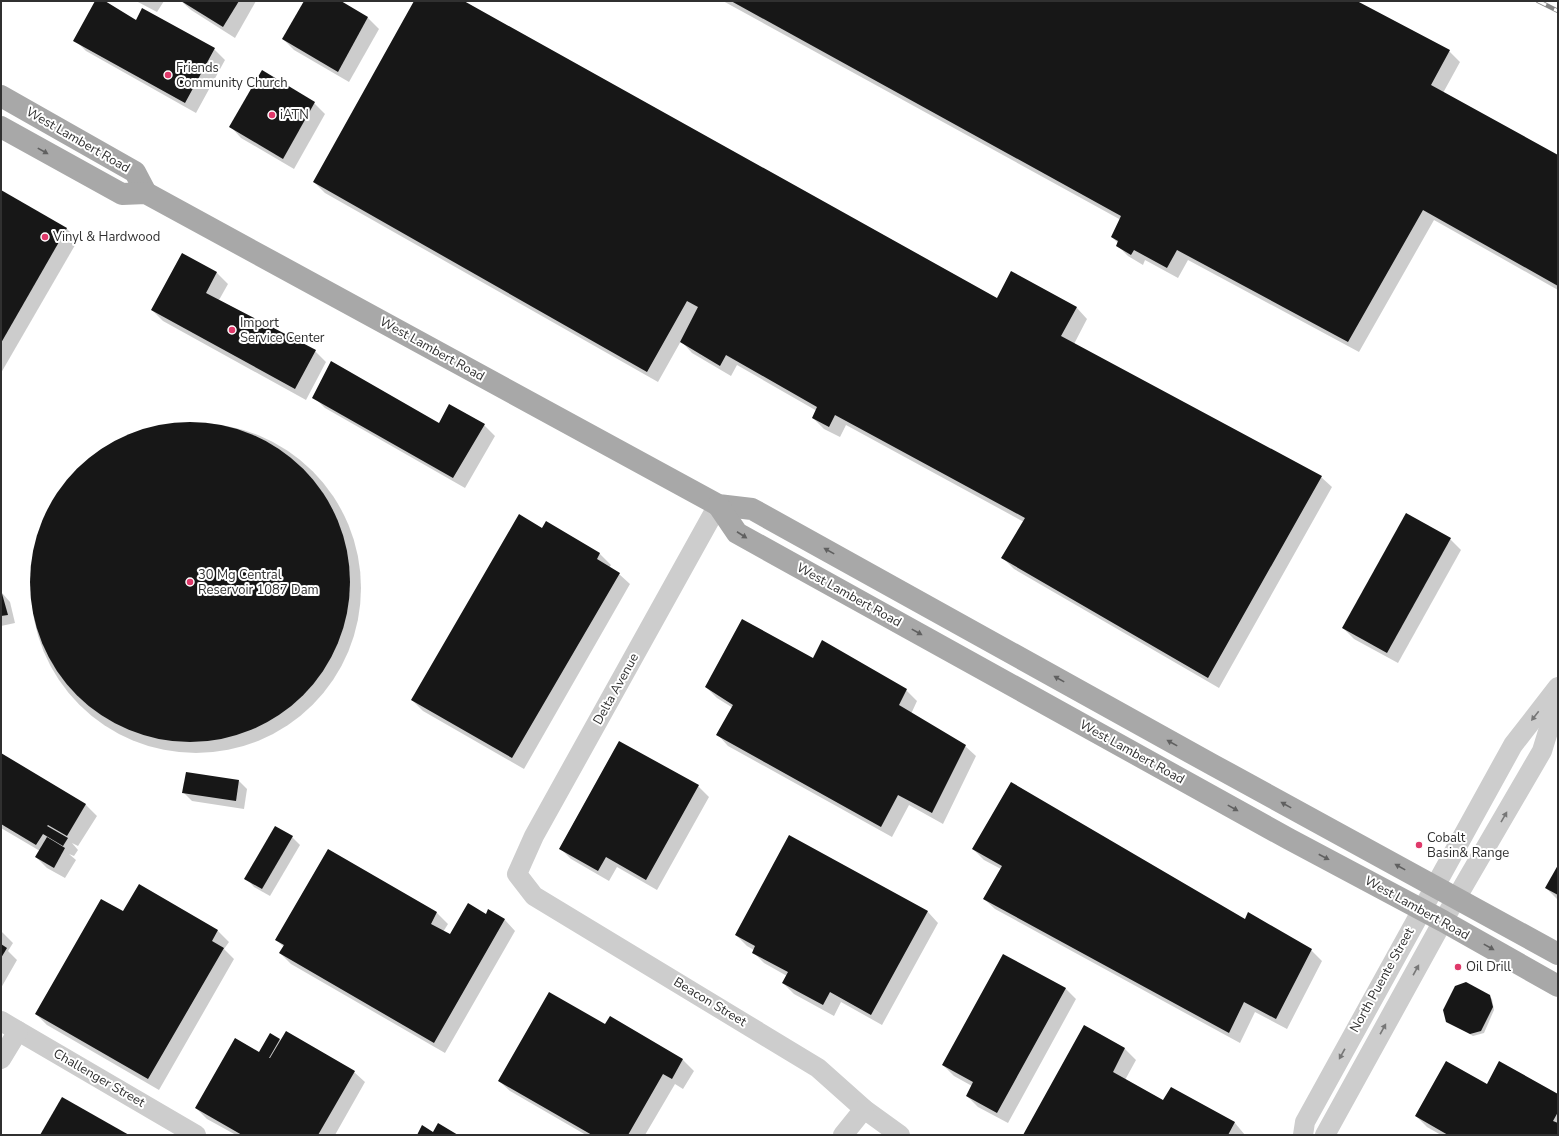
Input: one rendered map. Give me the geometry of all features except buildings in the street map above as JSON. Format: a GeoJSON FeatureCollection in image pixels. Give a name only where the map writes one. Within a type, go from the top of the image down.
{"type":"FeatureCollection","features":[{"type":"Feature","properties":{"kind":"main road","name":"West Lambert Road"},"geometry":{"type":"LineString","coordinates":[[1,96],[135,172],[146,193]]}},
{"type":"Feature","properties":{"kind":"main road","name":"West Lambert Road"},"geometry":{"type":"LineString","coordinates":[[1,127],[122,194],[146,193],[718,505],[752,509],[1213,765],[1558,954]]}},
{"type":"Feature","properties":{"kind":"main road","name":"West Lambert Road"},"geometry":{"type":"LineString","coordinates":[[718,505],[737,533],[1289,839],[1443,921],[1558,986]]}},
{"type":"Feature","properties":{"kind":"street","name":"Delta Avenue"},"geometry":{"type":"LineString","coordinates":[[517,874],[534,836],[718,505]]}},
{"type":"Feature","properties":{"kind":"street","name":"North Puente Street"},"geometry":{"type":"LineString","coordinates":[[1303,1135],[1305,1122],[1421,909],[1513,745],[1558,687]]}},
{"type":"Feature","properties":{"kind":"street","name":"North Puente Street"},"geometry":{"type":"LineString","coordinates":[[1325,1135],[1443,921],[1542,751],[1558,699]]}},
{"type":"Feature","properties":{"kind":"street","name":"Beacon Street"},"geometry":{"type":"LineString","coordinates":[[517,874],[534,896],[818,1068],[864,1109],[900,1135]]}},
{"type":"Feature","properties":{"kind":"street","name":"Challenger Street"},"geometry":{"type":"LineString","coordinates":[[1,1021],[196,1135]]}},
{"type":"Feature","properties":{"kind":"street"},"geometry":{"type":"LineString","coordinates":[[1,1060],[18,1031]]}},
{"type":"Feature","properties":{"kind":"street"},"geometry":{"type":"LineString","coordinates":[[843,1135],[864,1109]]}},
{"type":"Feature","properties":{"kind":"railway"},"geometry":{"type":"LineString","coordinates":[[1538,1],[1558,11]]}},
{"type":"Feature","properties":{"kind":"place","name":"Friends Community Church"},"geometry":{"type":"Point","coordinates":[168,75]}},
{"type":"Feature","properties":{"kind":"place","name":"iATN"},"geometry":{"type":"Point","coordinates":[272,115]}},
{"type":"Feature","properties":{"kind":"place","name":"Vinyl & Hardwood"},"geometry":{"type":"Point","coordinates":[45,237]}},
{"type":"Feature","properties":{"kind":"place","name":"Import Service Center"},"geometry":{"type":"Point","coordinates":[232,330]}},
{"type":"Feature","properties":{"kind":"place","name":"30 Mg Central Reservoir 1087 Dam"},"geometry":{"type":"Point","coordinates":[190,582]}},
{"type":"Feature","properties":{"kind":"place","name":"Cobalt Basin& Range"},"geometry":{"type":"Point","coordinates":[1419,845]}},
{"type":"Feature","properties":{"kind":"place","name":"Oil Drill"},"geometry":{"type":"Point","coordinates":[1458,967]}}]}
